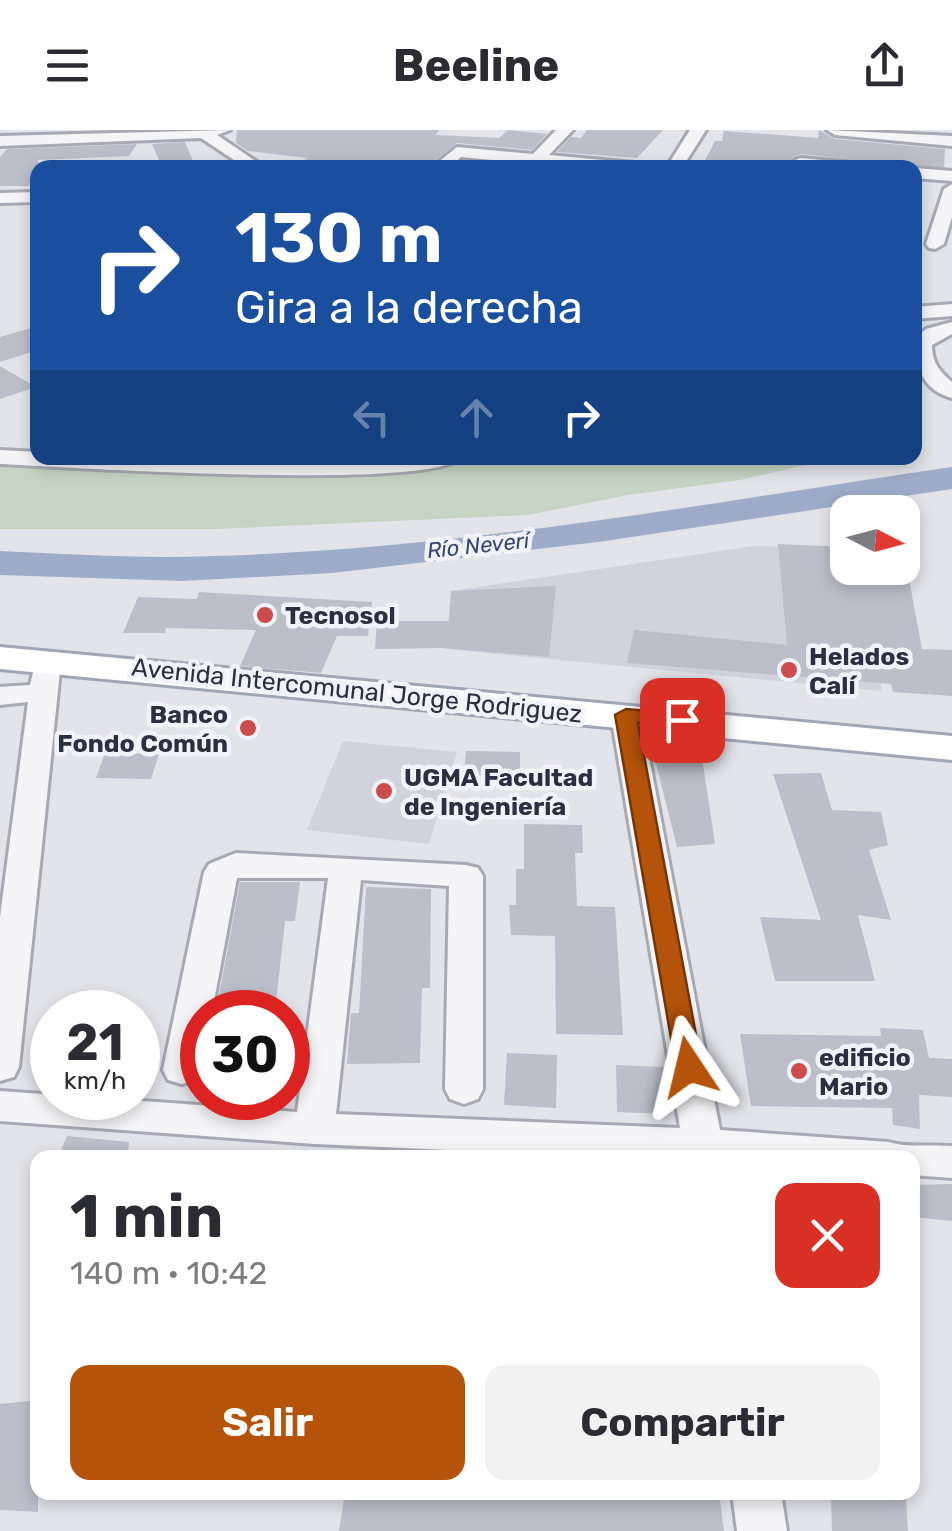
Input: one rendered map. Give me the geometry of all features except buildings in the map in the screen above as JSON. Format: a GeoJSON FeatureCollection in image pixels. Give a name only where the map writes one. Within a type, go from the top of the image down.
{"type":"FeatureCollection","features":[{"type":"Feature","properties":{"kind":"main road","name":"Avenida Intercomunal Jorge Rodriguez"},"geometry":{"type":"LineString","coordinates":[[0,640],[945,730]]}},
{"type":"Feature","properties":{"kind":"main road","name":"Avenida Intercomunal Jorge Rodriguez"},"geometry":{"type":"LineString","coordinates":[[26,677],[626,715],[945,730]]}},
{"type":"Feature","properties":{"kind":"street"},"geometry":{"type":"LineString","coordinates":[[0,141],[222,130]]}},
{"type":"Feature","properties":{"kind":"street"},"geometry":{"type":"LineString","coordinates":[[537,159],[565,130]]}},
{"type":"Feature","properties":{"kind":"street"},"geometry":{"type":"LineString","coordinates":[[679,160],[698,130]]}},
{"type":"Feature","properties":{"kind":"street"},"geometry":{"type":"LineString","coordinates":[[835,130],[951,137]]}},
{"type":"Feature","properties":{"kind":"street"},"geometry":{"type":"LineString","coordinates":[[195,132],[232,160]]}},
{"type":"Feature","properties":{"kind":"street"},"geometry":{"type":"LineString","coordinates":[[195,132],[244,160]]}},
{"type":"Feature","properties":{"kind":"street"},"geometry":{"type":"LineString","coordinates":[[448,160],[457,152],[548,160]]}},
{"type":"Feature","properties":{"kind":"street"},"geometry":{"type":"LineString","coordinates":[[922,174],[952,176]]}},
{"type":"Feature","properties":{"kind":"street"},"geometry":{"type":"LineString","coordinates":[[0,198],[30,197]]}},
{"type":"Feature","properties":{"kind":"street"},"geometry":{"type":"LineString","coordinates":[[944,245],[951,197]]}},
{"type":"Feature","properties":{"kind":"street"},"geometry":{"type":"LineString","coordinates":[[922,312],[952,310]]}},
{"type":"Feature","properties":{"kind":"street"},"geometry":{"type":"LineString","coordinates":[[922,323],[952,320]]}},
{"type":"Feature","properties":{"kind":"street"},"geometry":{"type":"LineString","coordinates":[[922,343],[933,333],[952,328]]}},
{"type":"Feature","properties":{"kind":"street"},"geometry":{"type":"LineString","coordinates":[[922,362],[952,393]]}},
{"type":"Feature","properties":{"kind":"street"},"geometry":{"type":"LineString","coordinates":[[922,386],[952,393]]}},
{"type":"Feature","properties":{"kind":"street"},"geometry":{"type":"LineString","coordinates":[[922,389],[952,415]]}},
{"type":"Feature","properties":{"kind":"street"},"geometry":{"type":"LineString","coordinates":[[0,444],[30,446]]}},
{"type":"Feature","properties":{"kind":"street"},"geometry":{"type":"LineString","coordinates":[[0,458],[30,459]]}},
{"type":"Feature","properties":{"kind":"street"},"geometry":{"type":"LineString","coordinates":[[257,465],[344,465]]}},
{"type":"Feature","properties":{"kind":"street"},"geometry":{"type":"LineString","coordinates":[[0,1067],[12,837],[26,677]]}},
{"type":"Feature","properties":{"kind":"street"},"geometry":{"type":"LineString","coordinates":[[626,715],[704,1150]]}},
{"type":"Feature","properties":{"kind":"street"},"geometry":{"type":"LineString","coordinates":[[0,909],[12,837]]}},
{"type":"Feature","properties":{"kind":"street"},"geometry":{"type":"LineString","coordinates":[[198,990],[221,872],[236,864],[466,876],[464,1089]]}},
{"type":"Feature","properties":{"kind":"street"},"geometry":{"type":"LineString","coordinates":[[315,1128],[346,868]]}},
{"type":"Feature","properties":{"kind":"street"},"geometry":{"type":"LineString","coordinates":[[0,1106],[687,1150]]}},
{"type":"Feature","properties":{"kind":"street"},"geometry":{"type":"LineString","coordinates":[[920,1160],[952,1162]]}},
{"type":"Feature","properties":{"kind":"street"},"geometry":{"type":"LineString","coordinates":[[757,1500],[762,1531]]}},
{"type":"Feature","properties":{"kind":"shaded area"},"geometry":{"type":"Polygon","coordinates":[[[754,546],[830,548],[830,585],[862,585],[882,691],[446,649],[451,591],[754,546]]]}},
{"type":"Feature","properties":{"kind":"shaded area","name":"UGMA Facultad de Ingeniería"},"geometry":{"type":"Polygon","coordinates":[[[343,741],[457,752],[429,844],[307,830],[343,741]]]}},
{"type":"Feature","properties":{"kind":"green space"},"geometry":{"type":"Polygon","coordinates":[[[0,465],[392,471],[449,465],[806,465],[740,480],[628,495],[528,515],[216,529],[0,529],[0,465]]]}},
{"type":"Feature","properties":{"kind":"waterway","name":"Río Neverí"},"geometry":{"type":"LineString","coordinates":[[0,563],[182,569],[332,561],[598,530],[952,478]]}},
{"type":"Feature","properties":{"kind":"place","name":"Tecnosol"},"geometry":{"type":"Point","coordinates":[265,615]}},
{"type":"Feature","properties":{"kind":"place","name":"Helados Calí"},"geometry":{"type":"Point","coordinates":[789,670]}},
{"type":"Feature","properties":{"kind":"place","name":"Banco Fondo Común"},"geometry":{"type":"Point","coordinates":[248,728]}},
{"type":"Feature","properties":{"kind":"place","name":"UGMA Facultad de Ingeniería"},"geometry":{"type":"Point","coordinates":[384,791]}},
{"type":"Feature","properties":{"kind":"place","name":"edificio Mario"},"geometry":{"type":"Point","coordinates":[799,1071]}},
{"type":"Feature","properties":{"kind":"route"},"geometry":{"type":"LineString","coordinates":[[682,720],[626,715],[689,1067]]}}]}
